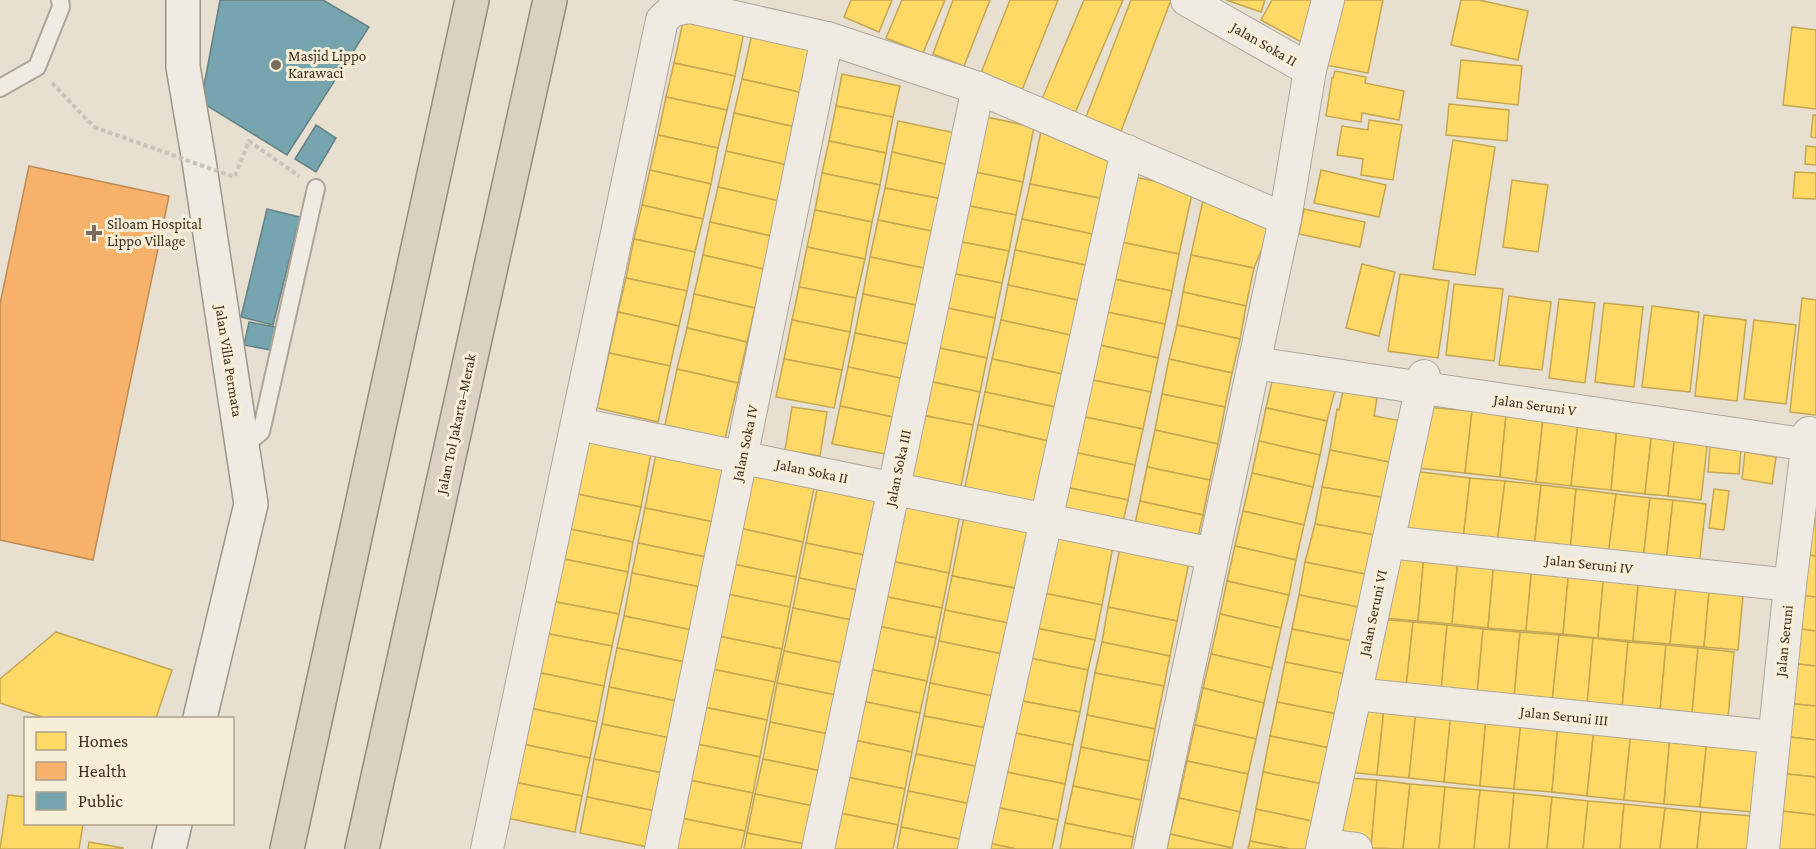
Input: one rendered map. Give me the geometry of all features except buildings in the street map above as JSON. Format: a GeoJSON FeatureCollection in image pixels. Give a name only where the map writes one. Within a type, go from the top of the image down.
{"type":"FeatureCollection","features":[{"type":"Feature","properties":{"kind":"highway"},"geometry":{"type":"LineString","coordinates":[[287,849],[472,0]]}},
{"type":"Feature","properties":{"kind":"highway","name":"Jalan Tol Jakarta–Merak"},"geometry":{"type":"LineString","coordinates":[[363,849],[550,0]]}},
{"type":"Feature","properties":{"kind":"street","name":"Jalan Villa Permata"},"geometry":{"type":"LineString","coordinates":[[183,0],[183,67],[251,504],[200,717]]}},
{"type":"Feature","properties":{"kind":"street","name":"Jalan Soka II"},"geometry":{"type":"LineString","coordinates":[[1187,0],[1310,70],[1328,0]]}},
{"type":"Feature","properties":{"kind":"street"},"geometry":{"type":"LineString","coordinates":[[487,849],[662,20],[673,10],[690,6],[827,38],[978,88],[1285,219]]}},
{"type":"Feature","properties":{"kind":"street","name":"Jalan Soka IV"},"geometry":{"type":"LineString","coordinates":[[661,849],[827,38]]}},
{"type":"Feature","properties":{"kind":"street"},"geometry":{"type":"LineString","coordinates":[[1150,849],[1285,219],[1310,70]]}},
{"type":"Feature","properties":{"kind":"street","name":"Jalan Soka III"},"geometry":{"type":"LineString","coordinates":[[818,849],[978,88]]}},
{"type":"Feature","properties":{"kind":"street"},"geometry":{"type":"LineString","coordinates":[[974,849],[1127,151]]}},
{"type":"Feature","properties":{"kind":"street","name":"Jalan Seruni V"},"geometry":{"type":"LineString","coordinates":[[1256,357],[1812,440]]}},
{"type":"Feature","properties":{"kind":"street","name":"Jalan Seruni VI"},"geometry":{"type":"LineString","coordinates":[[1322,847],[1422,382]]}},
{"type":"Feature","properties":{"kind":"street","name":"Jalan Soka II"},"geometry":{"type":"LineString","coordinates":[[578,424],[1213,554]]}},
{"type":"Feature","properties":{"kind":"street","name":"Jalan Seruni"},"geometry":{"type":"LineString","coordinates":[[1762,849],[1790,585],[1812,440]]}},
{"type":"Feature","properties":{"kind":"street","name":"Jalan Seruni IV"},"geometry":{"type":"LineString","coordinates":[[1388,542],[1790,585]]}},
{"type":"Feature","properties":{"kind":"street","name":"Jalan Seruni III"},"geometry":{"type":"LineString","coordinates":[[1355,694],[1774,737]]}},
{"type":"Feature","properties":{"kind":"street"},"geometry":{"type":"LineString","coordinates":[[170,849],[176,825]]}},
{"type":"Feature","properties":{"kind":"street"},"geometry":{"type":"LineString","coordinates":[[1322,847],[1356,849]]}},
{"type":"Feature","properties":{"kind":"lane"},"geometry":{"type":"LineString","coordinates":[[0,88],[37,67],[61,7],[60,0]]}},
{"type":"Feature","properties":{"kind":"lane"},"geometry":{"type":"LineString","coordinates":[[242,447],[261,432],[316,188]]}},
{"type":"Feature","properties":{"kind":"path"},"geometry":{"type":"LineString","coordinates":[[37,67],[94,127],[234,177],[249,141],[316,188]]}},
{"type":"Feature","properties":{"kind":"place","name":"Masjid Lippo Karawaci"},"geometry":{"type":"Point","coordinates":[276,65]}},
{"type":"Feature","properties":{"kind":"place","name":"Siloam Hospital Lippo Village"},"geometry":{"type":"Point","coordinates":[94,233]}}]}
